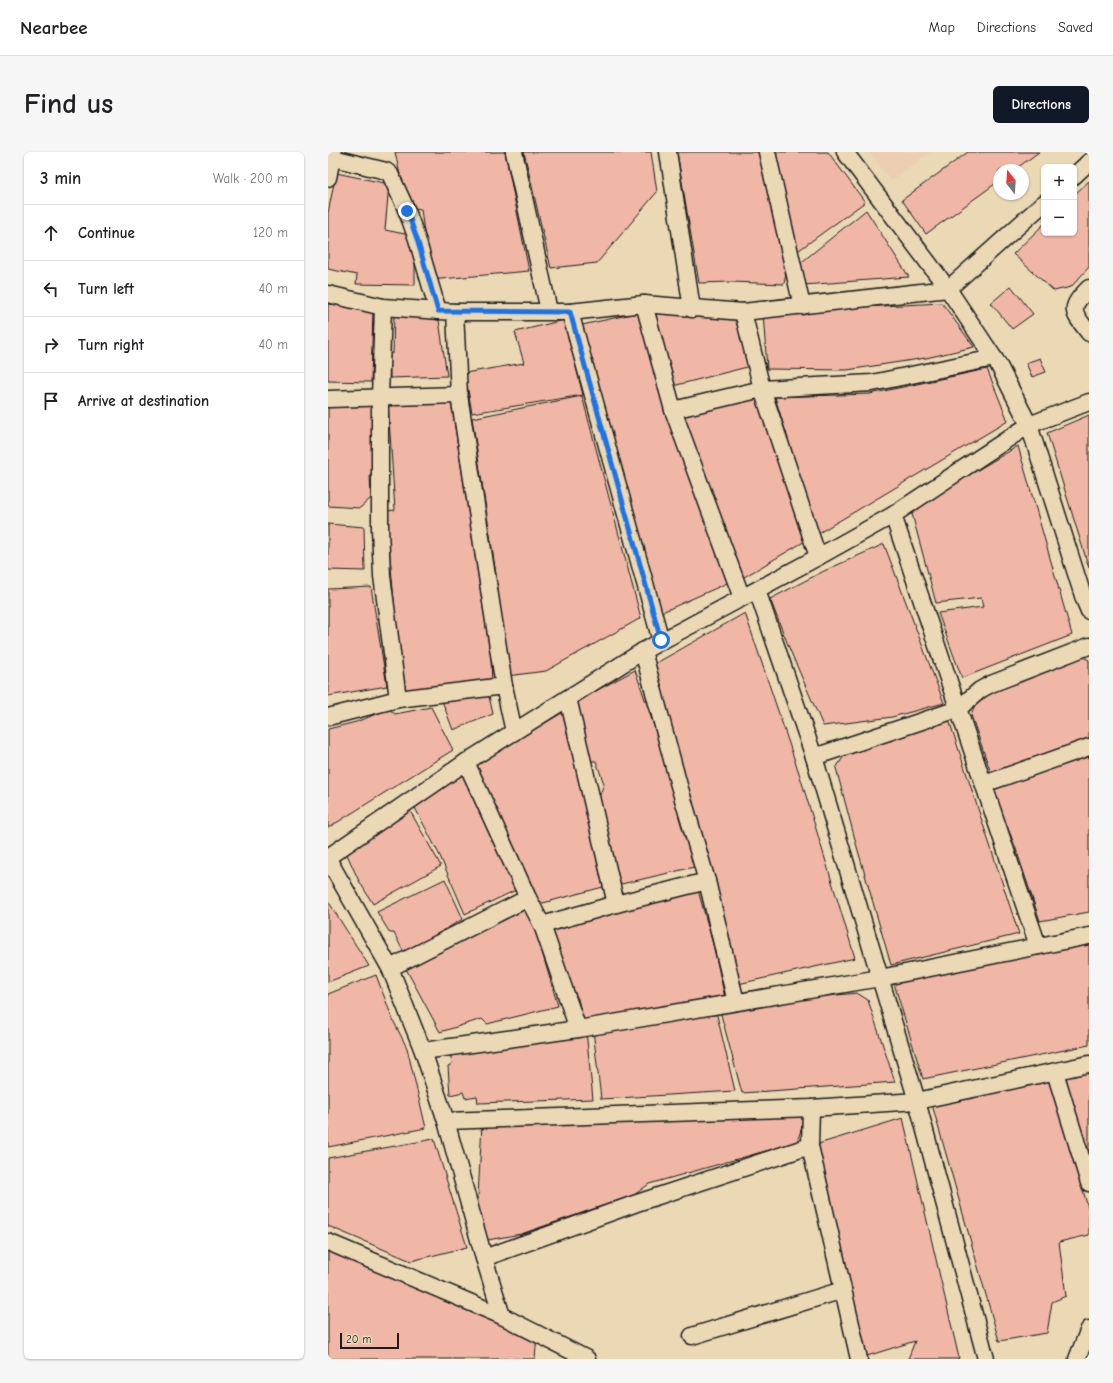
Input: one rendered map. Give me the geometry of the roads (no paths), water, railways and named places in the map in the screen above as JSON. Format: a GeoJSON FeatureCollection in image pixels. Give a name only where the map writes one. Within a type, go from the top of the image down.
{"type":"FeatureCollection","features":[{"type":"Feature","properties":{"kind":"street"},"geometry":{"type":"LineString","coordinates":[[514,152],[549,311]]}},
{"type":"Feature","properties":{"kind":"street"},"geometry":{"type":"LineString","coordinates":[[668,152],[692,309]]}},
{"type":"Feature","properties":{"kind":"street"},"geometry":{"type":"LineString","coordinates":[[768,152],[802,306]]}},
{"type":"Feature","properties":{"kind":"street"},"geometry":{"type":"LineString","coordinates":[[845,152],[948,289],[994,358],[1029,425],[1089,611]]}},
{"type":"Feature","properties":{"kind":"street"},"geometry":{"type":"LineString","coordinates":[[328,178],[333,155],[386,171],[390,174],[407,211],[417,239],[438,311]]}},
{"type":"Feature","properties":{"kind":"street"},"geometry":{"type":"LineString","coordinates":[[1077,173],[1089,162]]}},
{"type":"Feature","properties":{"kind":"street"},"geometry":{"type":"LineString","coordinates":[[328,294],[383,307],[455,312],[570,312],[644,304],[743,312],[948,289],[1041,206]]}},
{"type":"Feature","properties":{"kind":"street"},"geometry":{"type":"LineString","coordinates":[[1089,288],[1076,301],[1074,308],[1078,318],[1089,333]]}},
{"type":"Feature","properties":{"kind":"street"},"geometry":{"type":"LineString","coordinates":[[644,304],[673,410],[742,598]]}},
{"type":"Feature","properties":{"kind":"street"},"geometry":{"type":"LineString","coordinates":[[383,307],[380,398],[380,528],[382,576],[398,699]]}},
{"type":"Feature","properties":{"kind":"street"},"geometry":{"type":"LineString","coordinates":[[455,312],[459,395],[504,686],[514,732]]}},
{"type":"Feature","properties":{"kind":"street"},"geometry":{"type":"LineString","coordinates":[[570,312],[661,640]]}},
{"type":"Feature","properties":{"kind":"street"},"geometry":{"type":"LineString","coordinates":[[743,312],[762,389],[818,557]]}},
{"type":"Feature","properties":{"kind":"street"},"geometry":{"type":"LineString","coordinates":[[673,410],[762,389],[872,383],[994,358]]}},
{"type":"Feature","properties":{"kind":"street"},"geometry":{"type":"LineString","coordinates":[[328,399],[459,395]]}},
{"type":"Feature","properties":{"kind":"street"},"geometry":{"type":"LineString","coordinates":[[502,1316],[484,1258],[446,1121],[423,1051],[390,968],[328,858],[466,762],[643,650],[757,590],[893,515],[1029,425],[1089,402]]}},
{"type":"Feature","properties":{"kind":"street"},"geometry":{"type":"LineString","coordinates":[[893,515],[1038,946]]}},
{"type":"Feature","properties":{"kind":"street"},"geometry":{"type":"LineString","coordinates":[[757,590],[814,757],[917,1101],[986,1359]]}},
{"type":"Feature","properties":{"kind":"street"},"geometry":{"type":"LineString","coordinates":[[814,757],[958,709],[980,690],[991,684],[1089,646]]}},
{"type":"Feature","properties":{"kind":"street"},"geometry":{"type":"LineString","coordinates":[[643,650],[678,782],[707,881],[736,1002]]}},
{"type":"Feature","properties":{"kind":"street"},"geometry":{"type":"LineString","coordinates":[[328,717],[398,699],[504,686]]}},
{"type":"Feature","properties":{"kind":"street"},"geometry":{"type":"LineString","coordinates":[[568,698],[616,904]]}},
{"type":"Feature","properties":{"kind":"street"},"geometry":{"type":"LineString","coordinates":[[984,784],[1089,747]]}},
{"type":"Feature","properties":{"kind":"street"},"geometry":{"type":"LineString","coordinates":[[466,762],[528,898],[542,925],[578,1028]]}},
{"type":"Feature","properties":{"kind":"street"},"geometry":{"type":"LineString","coordinates":[[542,925],[616,904],[707,881]]}},
{"type":"Feature","properties":{"kind":"street"},"geometry":{"type":"LineString","coordinates":[[390,968],[528,898]]}},
{"type":"Feature","properties":{"kind":"street"},"geometry":{"type":"LineString","coordinates":[[423,1051],[578,1028],[880,978],[1089,936]]}},
{"type":"Feature","properties":{"kind":"street"},"geometry":{"type":"LineString","coordinates":[[446,1121],[811,1108],[917,1101],[1089,1064]]}},
{"type":"Feature","properties":{"kind":"street"},"geometry":{"type":"LineString","coordinates":[[1055,1072],[1089,1183]]}},
{"type":"Feature","properties":{"kind":"street"},"geometry":{"type":"LineString","coordinates":[[811,1108],[810,1146],[859,1359]]}},
{"type":"Feature","properties":{"kind":"street"},"geometry":{"type":"LineString","coordinates":[[484,1258],[637,1202],[810,1146]]}},
{"type":"Feature","properties":{"kind":"street"},"geometry":{"type":"LineString","coordinates":[[328,1242],[502,1316],[588,1359]]}},
{"type":"Feature","properties":{"kind":"street"},"geometry":{"type":"LineString","coordinates":[[692,1336],[843,1290]]}},
{"type":"Feature","properties":{"kind":"street"},"geometry":{"type":"LineString","coordinates":[[1077,1359],[1089,1329]]}}]}
